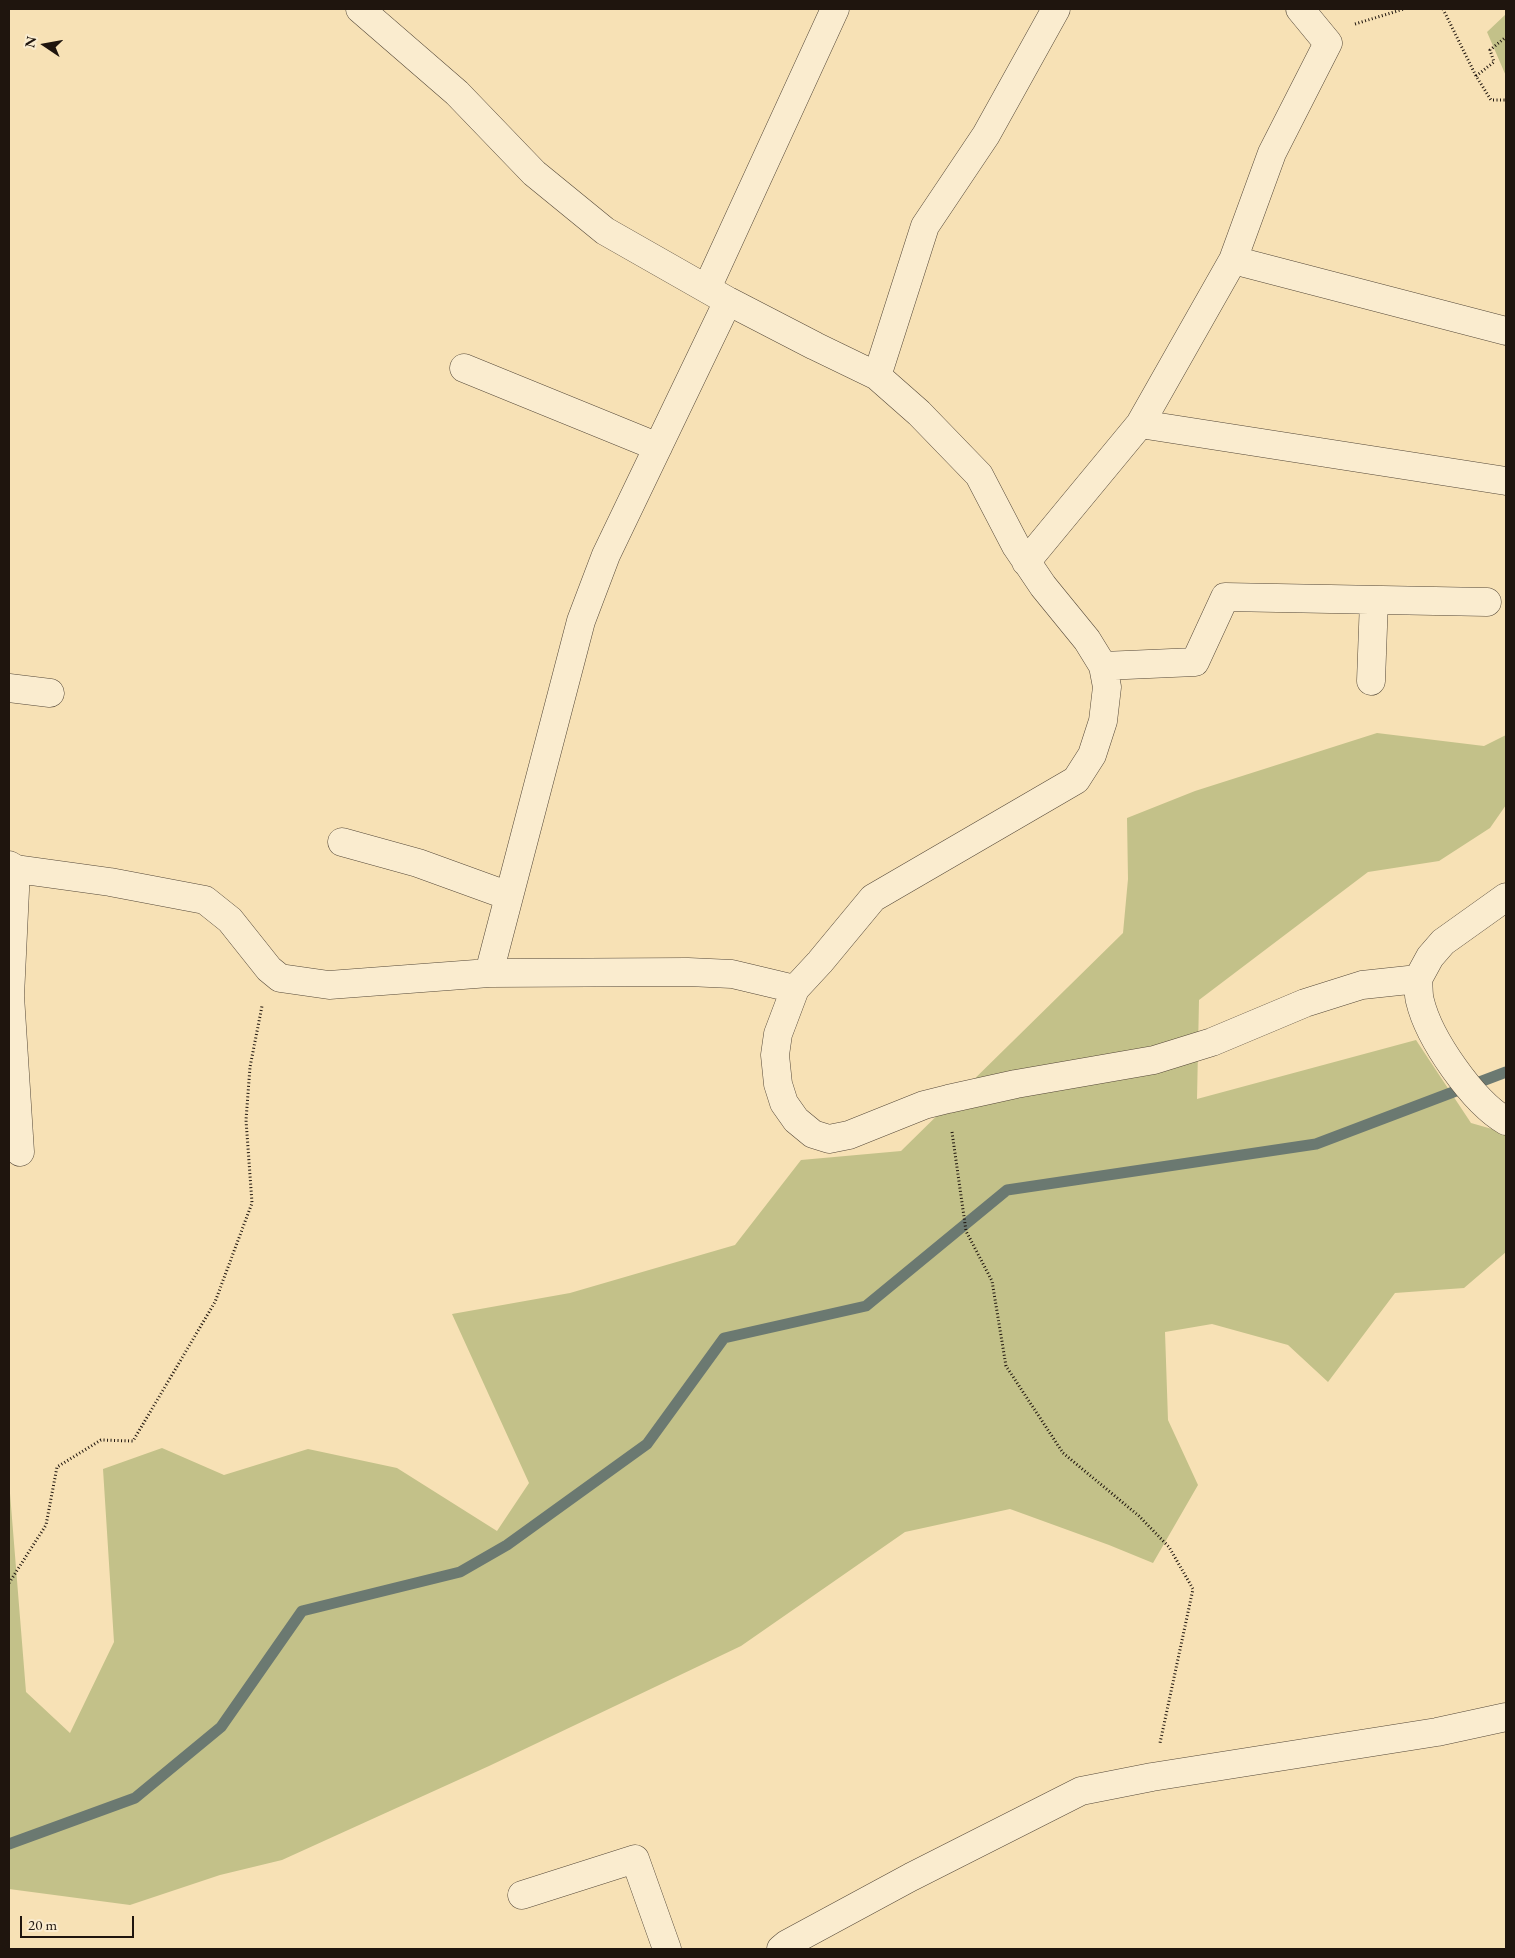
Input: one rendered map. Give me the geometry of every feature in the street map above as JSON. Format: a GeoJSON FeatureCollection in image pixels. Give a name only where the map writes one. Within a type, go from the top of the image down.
{"type":"FeatureCollection","features":[{"type":"Feature","properties":{"kind":"street"},"geometry":{"type":"LineString","coordinates":[[360,9],[457,93],[534,173],[605,230],[814,346],[877,376],[919,413],[980,475],[1026,562],[1087,640],[1103,666],[1106,687],[1102,721],[1092,755],[1076,780],[873,898],[794,988],[778,1034],[775,1055],[778,1084],[784,1103],[796,1120],[813,1134],[829,1139],[849,1135],[924,1105],[1154,1060],[1212,1042],[1305,1003],[1362,985],[1418,978]]}},
{"type":"Feature","properties":{"kind":"street"},"geometry":{"type":"LineString","coordinates":[[489,973],[581,621],[606,555],[658,448],[718,294],[835,9]]}},
{"type":"Feature","properties":{"kind":"street"},"geometry":{"type":"LineString","coordinates":[[877,376],[925,226],[986,135],[1056,9]]}},
{"type":"Feature","properties":{"kind":"street"},"geometry":{"type":"LineString","coordinates":[[1026,562],[1140,424],[1233,260],[1272,153],[1328,43],[1300,9]]}},
{"type":"Feature","properties":{"kind":"street"},"geometry":{"type":"LineString","coordinates":[[1233,260],[1506,331]]}},
{"type":"Feature","properties":{"kind":"street"},"geometry":{"type":"LineString","coordinates":[[464,368],[658,448]]}},
{"type":"Feature","properties":{"kind":"street"},"geometry":{"type":"LineString","coordinates":[[1140,424],[1506,481]]}},
{"type":"Feature","properties":{"kind":"street"},"geometry":{"type":"LineString","coordinates":[[1103,666],[1195,662],[1225,597],[1487,602]]}},
{"type":"Feature","properties":{"kind":"street"},"geometry":{"type":"LineString","coordinates":[[1371,682],[1374,600]]}},
{"type":"Feature","properties":{"kind":"street"},"geometry":{"type":"LineString","coordinates":[[9,688],[50,693]]}},
{"type":"Feature","properties":{"kind":"street"},"geometry":{"type":"LineString","coordinates":[[342,842],[418,863],[509,896]]}},
{"type":"Feature","properties":{"kind":"street"},"geometry":{"type":"LineString","coordinates":[[20,1152],[9,996],[12,867],[110,882],[205,900],[230,920],[269,968],[280,978],[328,985],[489,973],[732,974],[794,988]]}},
{"type":"Feature","properties":{"kind":"street"},"geometry":{"type":"LineString","coordinates":[[1506,897],[1443,942],[1430,957],[1418,978],[1420,1002],[1448,1060],[1480,1100],[1494,1113],[1506,1120]]}},
{"type":"Feature","properties":{"kind":"street"},"geometry":{"type":"LineString","coordinates":[[781,1949],[911,1877],[1081,1791],[1436,1732],[1506,1717]]}},
{"type":"Feature","properties":{"kind":"street"},"geometry":{"type":"LineString","coordinates":[[522,1895],[635,1859],[666,1949]]}},
{"type":"Feature","properties":{"kind":"path"},"geometry":{"type":"LineString","coordinates":[[1328,43],[1340,28],[1404,9]]}},
{"type":"Feature","properties":{"kind":"path"},"geometry":{"type":"LineString","coordinates":[[1443,9],[1476,76],[1491,100],[1506,100]]}},
{"type":"Feature","properties":{"kind":"path"},"geometry":{"type":"LineString","coordinates":[[1476,76],[1494,62],[1490,50],[1506,37]]}},
{"type":"Feature","properties":{"kind":"path"},"geometry":{"type":"LineString","coordinates":[[9,1583],[46,1525],[57,1467],[101,1440],[133,1441],[215,1302],[252,1203],[246,1120],[250,1067],[269,968]]}},
{"type":"Feature","properties":{"kind":"path"},"geometry":{"type":"LineString","coordinates":[[948,1099],[966,1231],[992,1281],[1006,1366],[1063,1453],[1139,1516],[1169,1547],[1193,1589],[1152,1778]]}},
{"type":"Feature","properties":{"kind":"shaded area"},"geometry":{"type":"Polygon","coordinates":[[[1506,14],[1506,76],[1487,32],[1506,14]]]}},
{"type":"Feature","properties":{"kind":"shaded area"},"geometry":{"type":"Polygon","coordinates":[[[1377,733],[1484,746],[1506,735],[1506,805],[1490,828],[1439,861],[1368,872],[1199,1000],[1197,1099],[1416,1040],[1471,1123],[1506,1133],[1506,1252],[1464,1288],[1395,1293],[1328,1382],[1288,1345],[1212,1324],[1165,1332],[1168,1420],[1198,1485],[1153,1563],[1010,1509],[905,1532],[741,1646],[489,1766],[282,1860],[220,1875],[130,1905],[9,1889],[9,1481],[26,1692],[70,1733],[114,1642],[103,1469],[162,1448],[224,1475],[308,1449],[397,1468],[497,1531],[529,1483],[452,1314],[570,1293],[735,1245],[801,1160],[901,1151],[1123,933],[1128,879],[1127,818],[1195,791],[1377,733]]]}},
{"type":"Feature","properties":{"kind":"waterway"},"geometry":{"type":"LineString","coordinates":[[9,1844],[135,1798],[221,1727],[302,1611],[460,1572],[507,1545],[647,1444],[724,1338],[866,1306],[1007,1190],[1316,1144],[1506,1072]]}}]}
